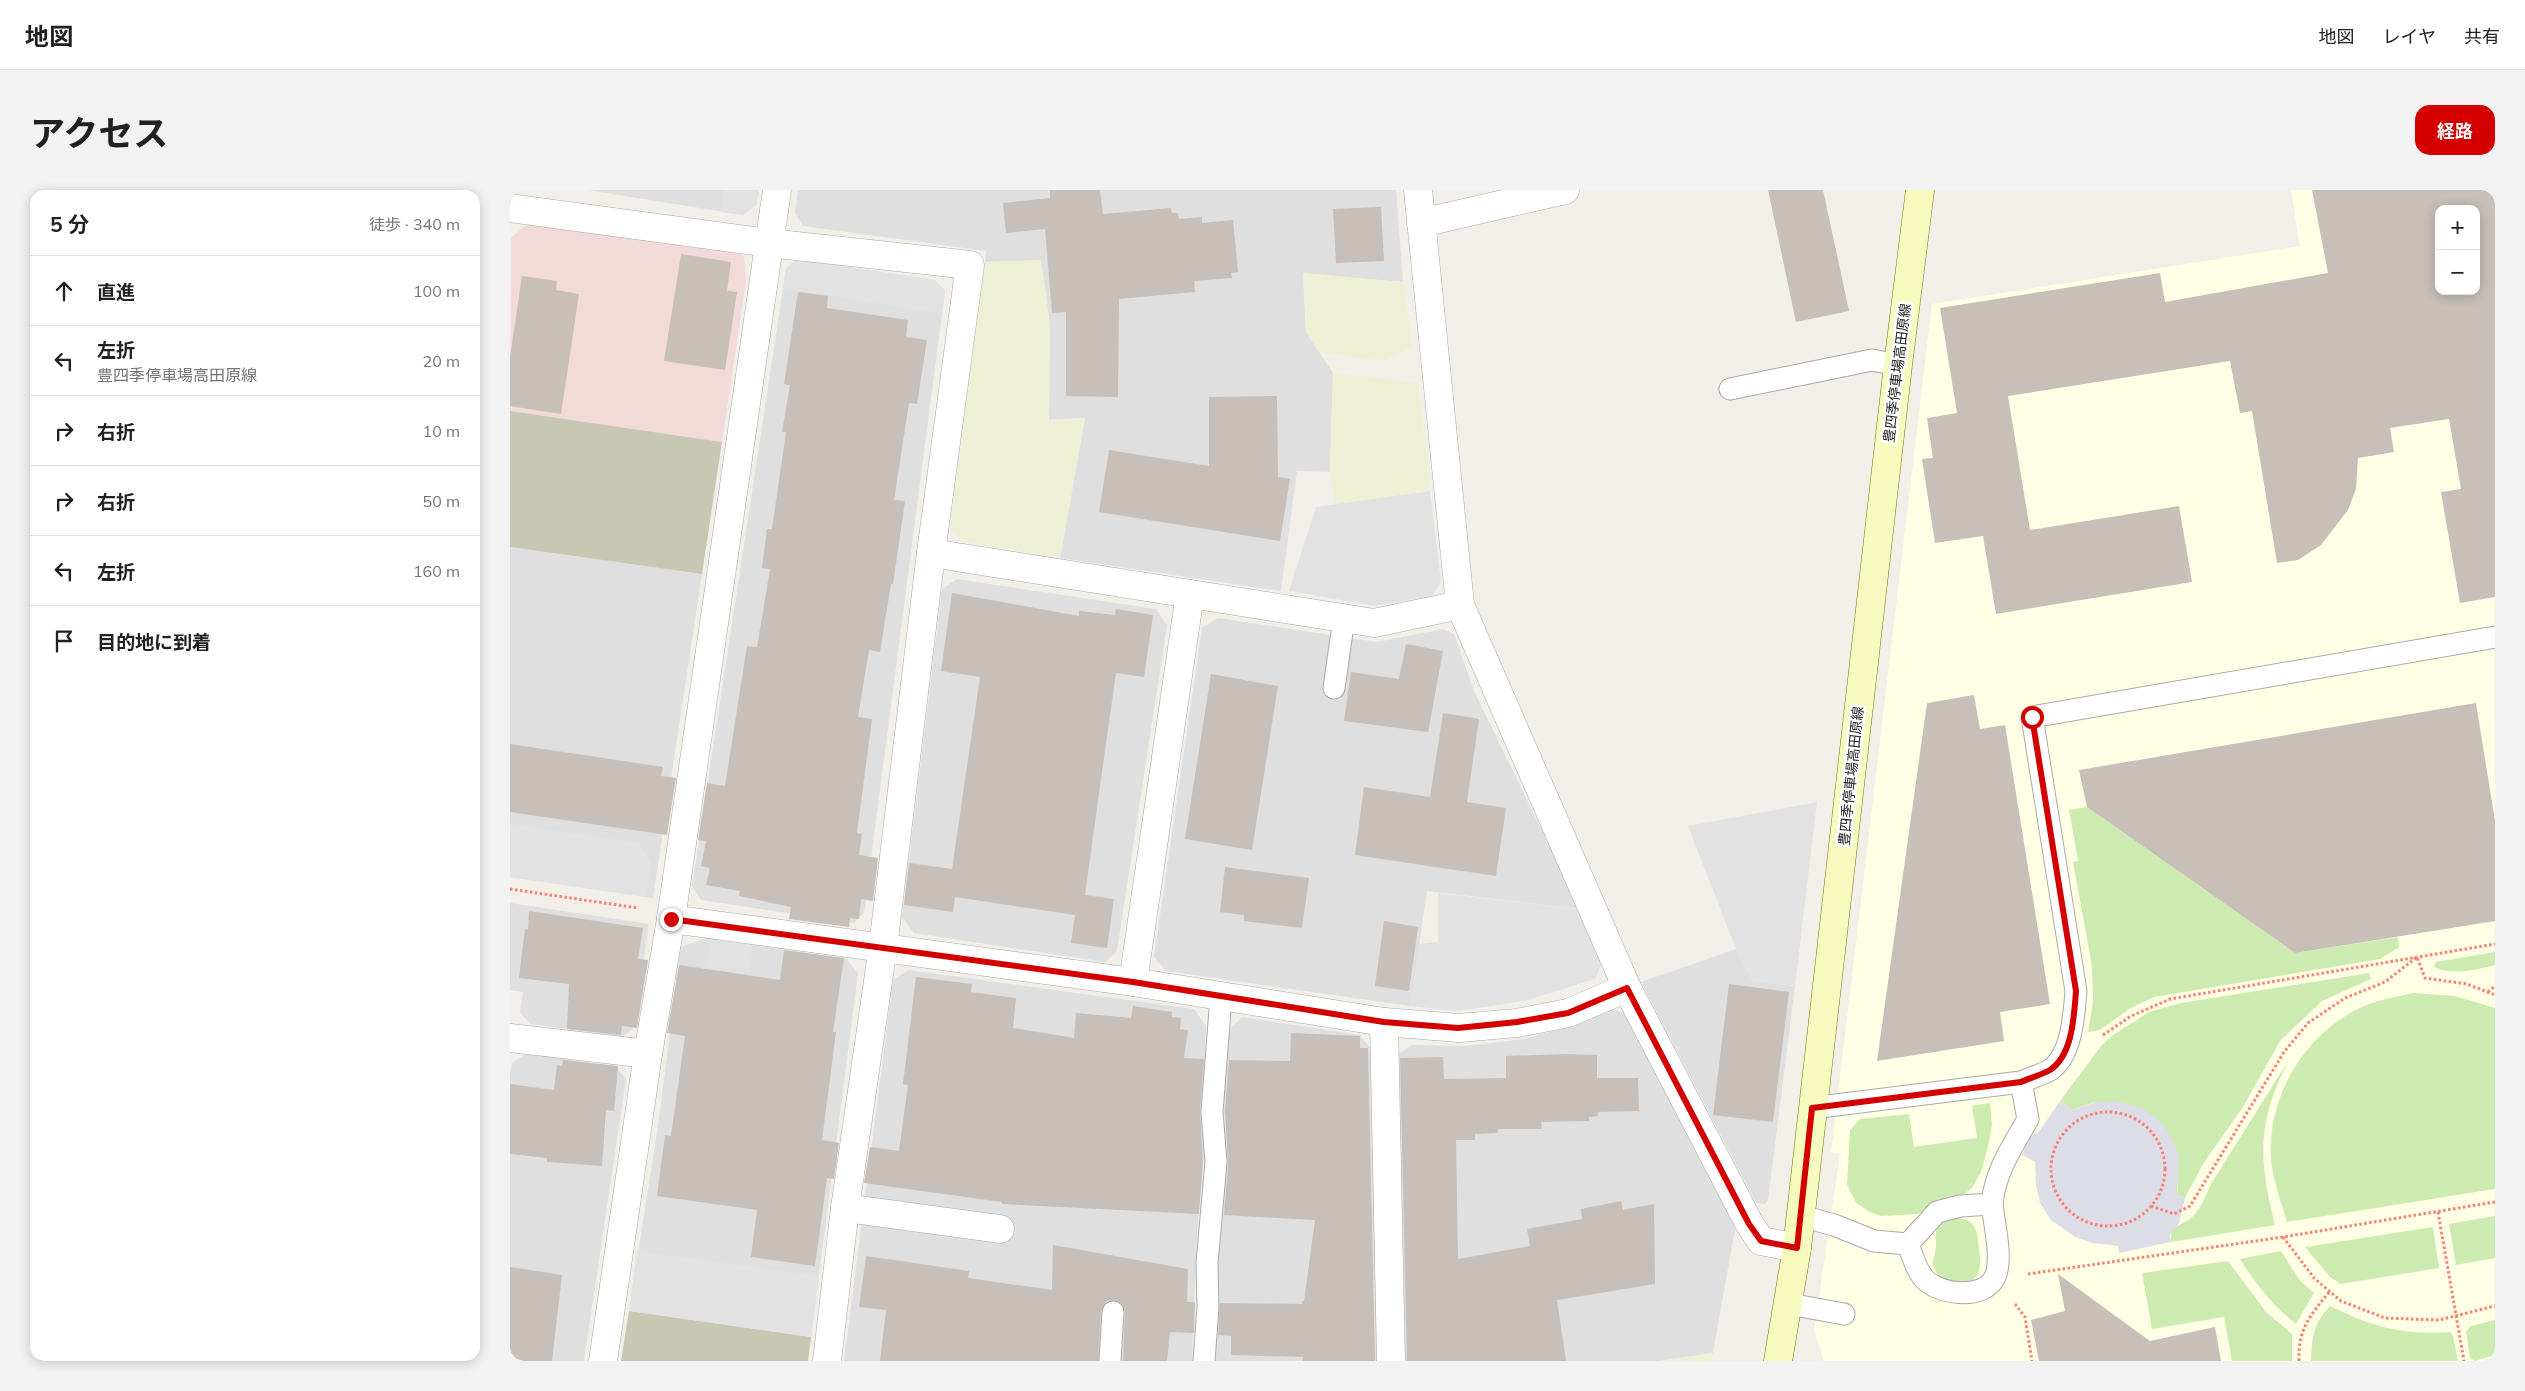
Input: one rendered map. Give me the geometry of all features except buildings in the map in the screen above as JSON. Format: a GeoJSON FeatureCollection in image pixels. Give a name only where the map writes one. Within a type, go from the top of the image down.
{"type":"FeatureCollection","features":[{"type":"Feature","properties":{"kind":"main road","name":"豊四季停車場高田原線"},"geometry":{"type":"LineString","coordinates":[[1779,1361],[1797,1248],[1898,365],[1920,190]]}},
{"type":"Feature","properties":{"kind":"street"},"geometry":{"type":"LineString","coordinates":[[603,1361],[648,1054],[671,919],[777,190]]}},
{"type":"Feature","properties":{"kind":"street"},"geometry":{"type":"LineString","coordinates":[[1418,190],[1460,605],[1627,988],[1749,1224],[1761,1241],[1797,1248]]}},
{"type":"Feature","properties":{"kind":"street"},"geometry":{"type":"LineString","coordinates":[[1421,223],[1474,202],[1549,192]]}},
{"type":"Feature","properties":{"kind":"street"},"geometry":{"type":"LineString","coordinates":[[510,208],[769,243],[970,265],[931,553],[883,947],[845,1208],[827,1361]]}},
{"type":"Feature","properties":{"kind":"street"},"geometry":{"type":"LineString","coordinates":[[931,553],[1374,624],[1460,605]]}},
{"type":"Feature","properties":{"kind":"street"},"geometry":{"type":"LineString","coordinates":[[1133,982],[1190,594]]}},
{"type":"Feature","properties":{"kind":"street"},"geometry":{"type":"LineString","coordinates":[[671,919],[1133,982],[1384,1022],[1458,1028],[1517,1022],[1568,1013],[1627,988]]}},
{"type":"Feature","properties":{"kind":"street"},"geometry":{"type":"LineString","coordinates":[[1384,1022],[1391,1361]]}},
{"type":"Feature","properties":{"kind":"street"},"geometry":{"type":"LineString","coordinates":[[510,1038],[648,1054]]}},
{"type":"Feature","properties":{"kind":"street"},"geometry":{"type":"LineString","coordinates":[[845,1208],[1000,1229]]}},
{"type":"Feature","properties":{"kind":"lane"},"geometry":{"type":"LineString","coordinates":[[1730,389],[1872,360],[1898,365]]}},
{"type":"Feature","properties":{"kind":"lane"},"geometry":{"type":"LineString","coordinates":[[1334,688],[1344,618]]}},
{"type":"Feature","properties":{"kind":"lane"},"geometry":{"type":"LineString","coordinates":[[1812,1108],[2021,1082],[2051,1069],[2060,1057],[2072,1034],[2076,991],[2032,717],[2495,637]]}},
{"type":"Feature","properties":{"kind":"lane"},"geometry":{"type":"LineString","coordinates":[[1204,1361],[1208,1307],[1207,1263],[1216,1162],[1212,1112],[1221,997]]}},
{"type":"Feature","properties":{"kind":"lane"},"geometry":{"type":"LineString","coordinates":[[1908,1244],[1922,1276],[1935,1288],[1956,1293],[1976,1291],[1989,1285],[1995,1277],[1999,1262],[1992,1204],[1993,1185],[2028,1119],[2021,1082]]}},
{"type":"Feature","properties":{"kind":"lane"},"geometry":{"type":"LineString","coordinates":[[1908,1244],[1937,1212],[1960,1206],[1992,1204]]}},
{"type":"Feature","properties":{"kind":"lane"},"geometry":{"type":"LineString","coordinates":[[1800,1216],[1834,1225],[1874,1242],[1908,1244]]}},
{"type":"Feature","properties":{"kind":"lane"},"geometry":{"type":"LineString","coordinates":[[1789,1304],[1844,1314]]}},
{"type":"Feature","properties":{"kind":"lane"},"geometry":{"type":"LineString","coordinates":[[1110,1361],[1114,1312]]}},
{"type":"Feature","properties":{"kind":"path"},"geometry":{"type":"LineString","coordinates":[[510,889],[651,910],[671,919]]}},
{"type":"Feature","properties":{"kind":"path"},"geometry":{"type":"LineString","coordinates":[[2098,1043],[2103,1035],[2131,1016],[2170,999],[2495,944]]}},
{"type":"Feature","properties":{"kind":"path"},"geometry":{"type":"LineString","coordinates":[[2417,957],[2425,978],[2467,984],[2495,995]]}},
{"type":"Feature","properties":{"kind":"path"},"geometry":{"type":"LineString","coordinates":[[2151,1206],[2174,1214],[2190,1206],[2284,1052],[2308,1022],[2345,998],[2386,982],[2417,957]]}},
{"type":"Feature","properties":{"kind":"path"},"geometry":{"type":"LineString","coordinates":[[2488,992],[2495,986]]}},
{"type":"Feature","properties":{"kind":"path"},"geometry":{"type":"LineString","coordinates":[[2101,1112],[2120,1113],[2129,1116],[2152,1132],[2161,1148],[2165,1166],[2163,1184],[2151,1206],[2142,1215],[2125,1224],[2106,1226],[2087,1222],[2071,1213],[2059,1198],[2051,1180],[2051,1161],[2057,1143],[2068,1128],[2084,1117],[2101,1112]]}},
{"type":"Feature","properties":{"kind":"path"},"geometry":{"type":"LineString","coordinates":[[1995,1277],[2053,1271],[2283,1237],[2495,1202]]}},
{"type":"Feature","properties":{"kind":"path"},"geometry":{"type":"LineString","coordinates":[[2438,1212],[2464,1361]]}},
{"type":"Feature","properties":{"kind":"path"},"geometry":{"type":"LineString","coordinates":[[2283,1237],[2314,1278],[2341,1301],[2384,1318],[2439,1320],[2495,1306]]}},
{"type":"Feature","properties":{"kind":"path"},"geometry":{"type":"LineString","coordinates":[[1995,1277],[2024,1317],[2032,1361]]}},
{"type":"Feature","properties":{"kind":"path"},"geometry":{"type":"LineString","coordinates":[[2299,1361],[2300,1336],[2311,1315],[2330,1291]]}},
{"type":"Feature","properties":{"kind":"shaded area"},"geometry":{"type":"Polygon","coordinates":[[[588,190],[759,190],[756,205],[743,215],[588,190]]]}},
{"type":"Feature","properties":{"kind":"shaded area"},"geometry":{"type":"Polygon","coordinates":[[[724,190],[759,190],[756,205],[743,215],[721,212],[724,190]]]}},
{"type":"Feature","properties":{"kind":"shaded area"},"geometry":{"type":"Polygon","coordinates":[[[798,190],[1396,190],[1403,282],[1303,274],[1306,332],[1333,373],[1330,472],[1297,471],[1281,591],[1060,558],[1085,418],[1049,420],[1050,326],[1041,260],[985,262],[986,251],[803,226],[795,213],[798,190]]]}},
{"type":"Feature","properties":{"kind":"shaded area"},"geometry":{"type":"Polygon","coordinates":[[[2291,190],[2495,190],[2495,1361],[1824,1361],[1814,1330],[1840,1154],[1831,1153],[1932,304],[2300,246],[2291,190]]]}},
{"type":"Feature","properties":{"kind":"shaded area"},"geometry":{"type":"Polygon","coordinates":[[[535,218],[733,250],[744,256],[746,280],[722,442],[510,411],[511,238],[535,218]]]}},
{"type":"Feature","properties":{"kind":"shaded area"},"geometry":{"type":"Polygon","coordinates":[[[796,259],[935,280],[945,291],[942,314],[783,288],[786,269],[796,259]]]}},
{"type":"Feature","properties":{"kind":"shaded area"},"geometry":{"type":"Polygon","coordinates":[[[1041,260],[1050,326],[1049,420],[1085,418],[1060,558],[961,541],[950,528],[985,262],[1041,260]]]}},
{"type":"Feature","properties":{"kind":"shaded area"},"geometry":{"type":"Polygon","coordinates":[[[786,269],[935,280],[945,291],[864,913],[854,923],[701,900],[692,886],[786,269]]]}},
{"type":"Feature","properties":{"kind":"shaded area"},"geometry":{"type":"Polygon","coordinates":[[[1303,273],[1403,282],[1412,346],[1384,361],[1319,352],[1306,332],[1303,273]]]}},
{"type":"Feature","properties":{"kind":"shaded area"},"geometry":{"type":"Polygon","coordinates":[[[1333,373],[1418,383],[1430,491],[1335,505],[1330,472],[1333,373]]]}},
{"type":"Feature","properties":{"kind":"shaded area"},"geometry":{"type":"Polygon","coordinates":[[[510,411],[722,442],[702,574],[510,547],[510,411]]]}},
{"type":"Feature","properties":{"kind":"shaded area"},"geometry":{"type":"Polygon","coordinates":[[[1430,491],[1441,582],[1432,596],[1375,606],[1289,591],[1316,507],[1430,491]]]}},
{"type":"Feature","properties":{"kind":"shaded area"},"geometry":{"type":"Polygon","coordinates":[[[510,547],[702,574],[653,898],[510,877],[510,547]]]}},
{"type":"Feature","properties":{"kind":"shaded area"},"geometry":{"type":"Polygon","coordinates":[[[957,579],[1156,609],[1167,625],[1117,951],[1106,962],[914,933],[902,917],[942,589],[957,579]]]}},
{"type":"Feature","properties":{"kind":"shaded area"},"geometry":{"type":"Polygon","coordinates":[[[1218,618],[1377,642],[1443,629],[1454,634],[1474,691],[1580,909],[1427,891],[1410,1006],[1166,971],[1154,957],[1202,628],[1218,618]]]}},
{"type":"Feature","properties":{"kind":"shaded area"},"geometry":{"type":"Polygon","coordinates":[[[1817,802],[1795,986],[1753,981],[1736,949],[1688,826],[1817,802]]]}},
{"type":"Feature","properties":{"kind":"shaded area"},"geometry":{"type":"Polygon","coordinates":[[[510,824],[639,843],[651,863],[646,897],[510,877],[510,824]]]}},
{"type":"Feature","properties":{"kind":"shaded area"},"geometry":{"type":"Polygon","coordinates":[[[1438,893],[1580,909],[1602,963],[1595,979],[1524,1001],[1458,1011],[1410,1006],[1419,944],[1438,942],[1438,893]]]}},
{"type":"Feature","properties":{"kind":"shaded area"},"geometry":{"type":"Polygon","coordinates":[[[510,903],[649,924],[633,1029],[622,1037],[530,1024],[520,1012],[523,992],[510,990],[510,903]]]}},
{"type":"Feature","properties":{"kind":"shaded area"},"geometry":{"type":"Polygon","coordinates":[[[706,938],[847,959],[858,974],[811,1337],[629,1311],[658,1126],[681,947],[706,938]]]}},
{"type":"Feature","properties":{"kind":"shaded area"},"geometry":{"type":"Polygon","coordinates":[[[710,938],[753,945],[749,974],[707,968],[710,938]]]}},
{"type":"Feature","properties":{"kind":"shaded area"},"geometry":{"type":"Polygon","coordinates":[[[1736,949],[1753,981],[1795,986],[1768,1200],[1765,1204],[1756,1203],[1641,982],[1736,949]]]}},
{"type":"Feature","properties":{"kind":"shaded area"},"geometry":{"type":"Polygon","coordinates":[[[909,970],[1194,1009],[1206,1026],[1202,1114],[1204,1153],[1197,1232],[1192,1361],[844,1361],[893,980],[909,970]]]}},
{"type":"Feature","properties":{"kind":"shaded area"},"geometry":{"type":"Polygon","coordinates":[[[1611,1009],[1634,1016],[1715,1183],[1735,1229],[1713,1353],[1659,1361],[1403,1361],[1395,1057],[1411,1045],[1465,1046],[1524,1039],[1567,1027],[1611,1009]]]}},
{"type":"Feature","properties":{"kind":"shaded area"},"geometry":{"type":"Polygon","coordinates":[[[1242,1017],[1360,1035],[1371,1049],[1381,1361],[1215,1361],[1218,1308],[1217,1271],[1228,1162],[1224,1110],[1228,1031],[1242,1017]]]}},
{"type":"Feature","properties":{"kind":"shaded area"},"geometry":{"type":"Polygon","coordinates":[[[527,1053],[616,1067],[626,1079],[584,1361],[510,1361],[510,1074],[512,1063],[527,1053]]]}},
{"type":"Feature","properties":{"kind":"shaded area"},"geometry":{"type":"Polygon","coordinates":[[[2060,1101],[2072,1110],[2096,1102],[2119,1102],[2142,1108],[2159,1120],[2172,1138],[2179,1157],[2177,1195],[2185,1198],[2179,1223],[2170,1235],[2171,1242],[2119,1253],[2118,1246],[2093,1243],[2075,1237],[2051,1220],[2040,1203],[2036,1185],[2035,1162],[2022,1155],[2030,1135],[2038,1133],[2060,1101]]]}},
{"type":"Feature","properties":{"kind":"shaded area"},"geometry":{"type":"Polygon","coordinates":[[[637,1251],[819,1276],[811,1337],[629,1311],[637,1251]]]}},
{"type":"Feature","properties":{"kind":"shaded area"},"geometry":{"type":"Polygon","coordinates":[[[629,1311],[811,1337],[808,1361],[621,1361],[629,1311]]]}},
{"type":"Feature","properties":{"kind":"shaded area"},"geometry":{"type":"Polygon","coordinates":[[[1713,1353],[1711,1361],[1659,1361],[1713,1353]]]}},
{"type":"Feature","properties":{"kind":"green space"},"geometry":{"type":"Polygon","coordinates":[[[2087,807],[2295,953],[2398,937],[2399,947],[2380,959],[2154,997],[2129,1009],[2100,1030],[2088,1032],[2093,1001],[2092,966],[2073,862],[2078,861],[2069,810],[2087,807]]]}},
{"type":"Feature","properties":{"kind":"green space"},"geometry":{"type":"Polygon","coordinates":[[[2495,952],[2495,965],[2480,969],[2450,971],[2436,968],[2434,965],[2436,962],[2495,952]]]}},
{"type":"Feature","properties":{"kind":"green space"},"geometry":{"type":"Polygon","coordinates":[[[2369,973],[2371,979],[2322,1001],[2280,1041],[2243,1107],[2203,1164],[2185,1198],[2177,1195],[2178,1185],[2095,1102],[2072,1110],[2060,1101],[2102,1045],[2113,1035],[2149,1012],[2181,1003],[2369,973]]]}},
{"type":"Feature","properties":{"kind":"green space"},"geometry":{"type":"Polygon","coordinates":[[[2412,993],[2455,996],[2495,1008],[2495,1189],[2287,1222],[2272,1167],[2271,1135],[2283,1090],[2294,1069],[2308,1049],[2324,1032],[2343,1017],[2364,1006],[2412,993]]]}},
{"type":"Feature","properties":{"kind":"green space"},"geometry":{"type":"Polygon","coordinates":[[[2290,1058],[2271,1101],[2264,1140],[2266,1179],[2275,1225],[2171,1242],[2172,1231],[2190,1219],[2199,1208],[2211,1184],[2290,1058]]]}},
{"type":"Feature","properties":{"kind":"green space"},"geometry":{"type":"Polygon","coordinates":[[[1990,1103],[1992,1125],[1981,1172],[1972,1188],[1963,1195],[1949,1197],[1918,1214],[1881,1216],[1870,1212],[1856,1203],[1847,1185],[1850,1130],[1860,1119],[1909,1114],[1914,1147],[1977,1138],[1972,1106],[1990,1103]]]}},
{"type":"Feature","properties":{"kind":"green space"},"geometry":{"type":"Polygon","coordinates":[[[2495,1216],[2495,1258],[2456,1265],[2449,1224],[2495,1216]]]}},
{"type":"Feature","properties":{"kind":"green space"},"geometry":{"type":"Polygon","coordinates":[[[1952,1217],[1969,1221],[1975,1228],[1978,1236],[1979,1269],[1977,1276],[1967,1282],[1939,1277],[1932,1264],[1936,1249],[1936,1230],[1940,1224],[1952,1217]]]}},
{"type":"Feature","properties":{"kind":"green space"},"geometry":{"type":"Polygon","coordinates":[[[2433,1227],[2439,1268],[2341,1284],[2330,1277],[2305,1247],[2433,1227]]]}},
{"type":"Feature","properties":{"kind":"green space"},"geometry":{"type":"Polygon","coordinates":[[[2281,1251],[2300,1281],[2314,1293],[2296,1324],[2265,1294],[2240,1259],[2281,1251]]]}},
{"type":"Feature","properties":{"kind":"green space"},"geometry":{"type":"Polygon","coordinates":[[[2228,1261],[2266,1312],[2292,1334],[2292,1361],[2232,1361],[2224,1317],[2152,1329],[2142,1273],[2228,1261]]]}},
{"type":"Feature","properties":{"kind":"green space"},"geometry":{"type":"Polygon","coordinates":[[[2330,1306],[2360,1319],[2388,1328],[2417,1332],[2450,1332],[2453,1336],[2458,1361],[2311,1361],[2314,1331],[2330,1306]]]}},
{"type":"Feature","properties":{"kind":"green space"},"geometry":{"type":"Polygon","coordinates":[[[2495,1320],[2495,1355],[2475,1361],[2470,1358],[2466,1332],[2471,1326],[2495,1320]]]}},
{"type":"Feature","properties":{"kind":"route"},"geometry":{"type":"LineString","coordinates":[[671,919],[1133,982],[1384,1022],[1458,1028],[1517,1022],[1568,1013],[1627,988],[1749,1224],[1761,1241],[1797,1248],[1812,1108],[2021,1082],[2051,1069],[2060,1057],[2072,1034],[2076,991],[2032,717]]}}]}
